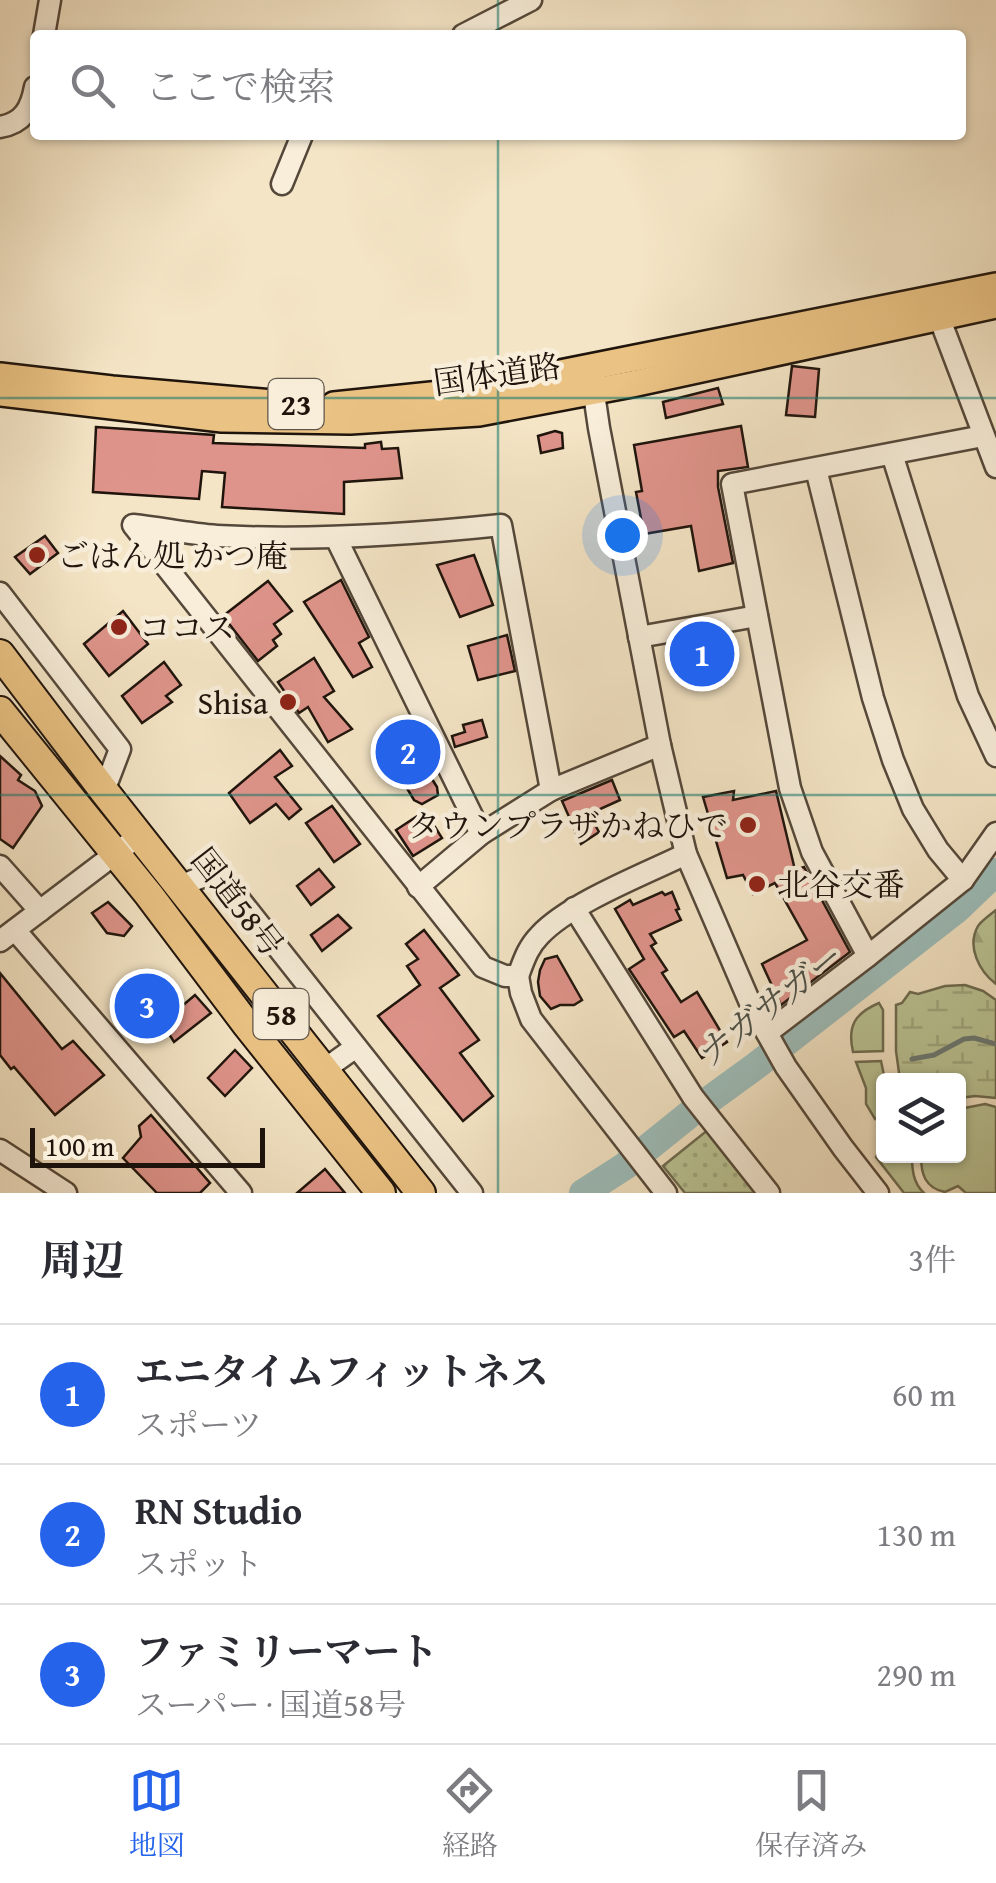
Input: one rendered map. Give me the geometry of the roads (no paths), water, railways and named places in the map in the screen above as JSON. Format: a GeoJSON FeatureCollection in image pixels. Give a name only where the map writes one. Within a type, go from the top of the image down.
{"type":"FeatureCollection","features":[{"type":"Feature","properties":{"kind":"highway","name":"国道58号"},"geometry":{"type":"LineString","coordinates":[[0,654],[421,1193]]}},
{"type":"Feature","properties":{"kind":"highway","name":"国道58号"},"geometry":{"type":"LineString","coordinates":[[0,711],[380,1193]]}},
{"type":"Feature","properties":{"kind":"main road","name":"国体道路"},"geometry":{"type":"LineString","coordinates":[[0,393],[222,419],[350,421],[479,413],[592,380],[996,286]]}},
{"type":"Feature","properties":{"kind":"main road","name":"国体道路"},"geometry":{"type":"LineString","coordinates":[[0,376],[264,403],[342,406],[592,380],[996,304]]}},
{"type":"Feature","properties":{"kind":"street"},"geometry":{"type":"LineString","coordinates":[[45,30],[50,0]]}},
{"type":"Feature","properties":{"kind":"street"},"geometry":{"type":"LineString","coordinates":[[473,30],[532,0]]}},
{"type":"Feature","properties":{"kind":"street"},"geometry":{"type":"LineString","coordinates":[[0,127],[24,117],[30,106]]}},
{"type":"Feature","properties":{"kind":"street"},"geometry":{"type":"LineString","coordinates":[[282,184],[300,140]]}},
{"type":"Feature","properties":{"kind":"street"},"geometry":{"type":"LineString","coordinates":[[939,317],[996,467]]}},
{"type":"Feature","properties":{"kind":"street"},"geometry":{"type":"LineString","coordinates":[[592,380],[660,745],[686,854],[751,1005],[786,1066],[878,1193]]}},
{"type":"Feature","properties":{"kind":"street"},"geometry":{"type":"LineString","coordinates":[[868,956],[812,852],[790,788],[732,484],[983,436]]}},
{"type":"Feature","properties":{"kind":"street"},"geometry":{"type":"LineString","coordinates":[[892,454],[968,696],[996,756]]}},
{"type":"Feature","properties":{"kind":"street"},"geometry":{"type":"LineString","coordinates":[[816,469],[873,698],[893,760],[913,809],[962,880]]}},
{"type":"Feature","properties":{"kind":"street"},"geometry":{"type":"LineString","coordinates":[[518,976],[483,968],[133,525],[212,536],[336,538],[501,525],[551,790]]}},
{"type":"Feature","properties":{"kind":"street"},"geometry":{"type":"LineString","coordinates":[[336,538],[481,834]]}},
{"type":"Feature","properties":{"kind":"street"},"geometry":{"type":"LineString","coordinates":[[0,592],[120,748],[104,791]]}},
{"type":"Feature","properties":{"kind":"street"},"geometry":{"type":"LineString","coordinates":[[639,637],[757,616]]}},
{"type":"Feature","properties":{"kind":"street"},"geometry":{"type":"LineString","coordinates":[[418,886],[481,834],[551,790],[660,745]]}},
{"type":"Feature","properties":{"kind":"street"},"geometry":{"type":"LineString","coordinates":[[767,1033],[962,880],[996,833]]}},
{"type":"Feature","properties":{"kind":"street"},"geometry":{"type":"LineString","coordinates":[[140,835],[8,935],[241,1193]]}},
{"type":"Feature","properties":{"kind":"street"},"geometry":{"type":"LineString","coordinates":[[666,1193],[531,1019],[520,994],[518,976],[526,952],[542,932],[574,908],[686,854]]}},
{"type":"Feature","properties":{"kind":"street"},"geometry":{"type":"LineString","coordinates":[[0,866],[40,911]]}},
{"type":"Feature","properties":{"kind":"street"},"geometry":{"type":"LineString","coordinates":[[180,886],[217,871],[472,1193]]}},
{"type":"Feature","properties":{"kind":"street"},"geometry":{"type":"LineString","coordinates":[[574,908],[692,1097],[769,1193]]}},
{"type":"Feature","properties":{"kind":"street"},"geometry":{"type":"LineString","coordinates":[[324,1068],[356,1047]]}},
{"type":"Feature","properties":{"kind":"street"},"geometry":{"type":"LineString","coordinates":[[0,1150],[66,1193]]}},
{"type":"Feature","properties":{"kind":"waterway","name":"ナガサガー"},"geometry":{"type":"LineString","coordinates":[[583,1193],[625,1166],[757,1065],[956,910],[996,872]]}},
{"type":"Feature","properties":{"kind":"waterway"},"geometry":{"type":"LineString","coordinates":[[912,1059],[934,1055],[964,1039],[996,1044]]}},
{"type":"Feature","properties":{"kind":"place","name":"ごはん処 かつ庵"},"geometry":{"type":"Point","coordinates":[37,555]}},
{"type":"Feature","properties":{"kind":"place","name":"ココス"},"geometry":{"type":"Point","coordinates":[119,627]}},
{"type":"Feature","properties":{"kind":"place","name":"エニタイムフィットネス"},"geometry":{"type":"Point","coordinates":[702,654]}},
{"type":"Feature","properties":{"kind":"place","name":"Shisa"},"geometry":{"type":"Point","coordinates":[288,702]}},
{"type":"Feature","properties":{"kind":"place","name":"RN Studio"},"geometry":{"type":"Point","coordinates":[408,752]}},
{"type":"Feature","properties":{"kind":"place","name":"タウンプラザかねひで"},"geometry":{"type":"Point","coordinates":[748,825]}},
{"type":"Feature","properties":{"kind":"place","name":"北谷交番"},"geometry":{"type":"Point","coordinates":[757,884]}},
{"type":"Feature","properties":{"kind":"place","name":"ファミリーマート"},"geometry":{"type":"Point","coordinates":[147,1006]}}]}
